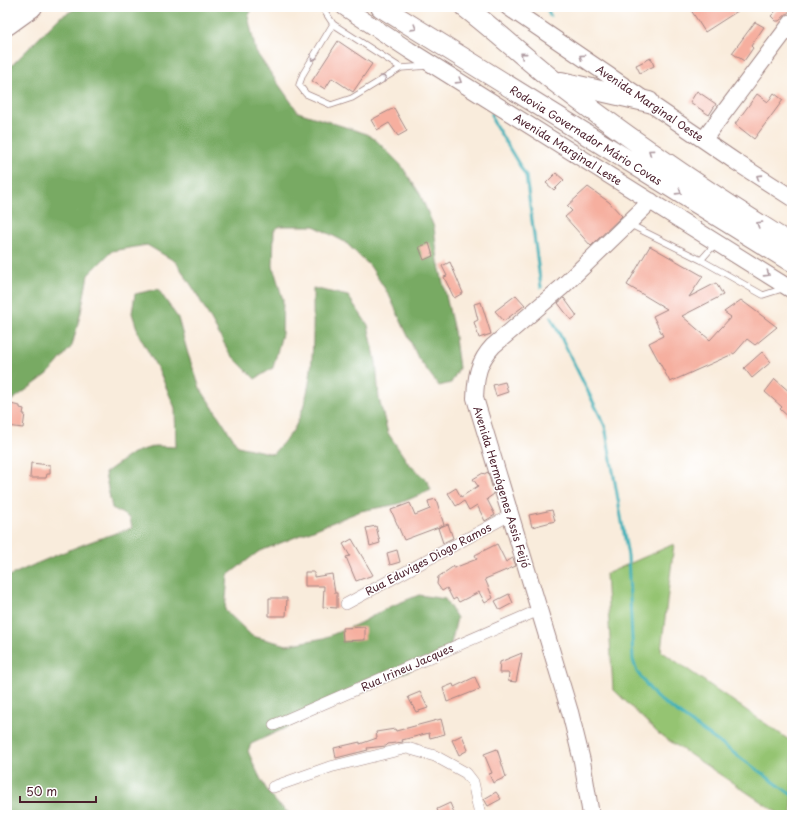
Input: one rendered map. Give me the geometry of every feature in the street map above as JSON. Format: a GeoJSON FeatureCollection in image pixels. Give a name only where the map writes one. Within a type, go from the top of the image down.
{"type":"FeatureCollection","features":[{"type":"Feature","properties":{"kind":"highway"},"geometry":{"type":"LineString","coordinates":[[7,25],[32,7]]}},
{"type":"Feature","properties":{"kind":"highway","name":"Rodovia Governador Mário Covas"},"geometry":{"type":"LineString","coordinates":[[381,7],[792,262]]}},
{"type":"Feature","properties":{"kind":"highway","name":"Rodovia Governador Mário Covas"},"geometry":{"type":"LineString","coordinates":[[465,7],[553,80],[684,176],[792,245]]}},
{"type":"Feature","properties":{"kind":"highway"},"geometry":{"type":"LineString","coordinates":[[553,80],[649,102]]}},
{"type":"Feature","properties":{"kind":"main road","name":"Avenida Marginal Leste"},"geometry":{"type":"LineString","coordinates":[[344,7],[434,66],[790,288]]}},
{"type":"Feature","properties":{"kind":"main road","name":"Avenida Marginal Oeste"},"geometry":{"type":"LineString","coordinates":[[508,7],[792,197]]}},
{"type":"Feature","properties":{"kind":"main road"},"geometry":{"type":"LineString","coordinates":[[704,139],[792,22]]}},
{"type":"Feature","properties":{"kind":"main road","name":"Avenida Hermógenes Assis Feijó"},"geometry":{"type":"LineString","coordinates":[[591,815],[582,761],[539,610],[475,398],[478,369],[484,356],[561,288],[651,201]]}},
{"type":"Feature","properties":{"kind":"street","name":"Rua Eduviges Diogo Ramos"},"geometry":{"type":"LineString","coordinates":[[346,604],[510,515]]}},
{"type":"Feature","properties":{"kind":"street","name":"Rua Irineu Jacques"},"geometry":{"type":"LineString","coordinates":[[274,725],[539,610]]}},
{"type":"Feature","properties":{"kind":"street"},"geometry":{"type":"LineString","coordinates":[[273,787],[330,767],[407,748],[434,756],[466,773],[473,782],[480,815]]}},
{"type":"Feature","properties":{"kind":"lane"},"geometry":{"type":"LineString","coordinates":[[322,7],[333,24],[401,68]]}},
{"type":"Feature","properties":{"kind":"lane"},"geometry":{"type":"LineString","coordinates":[[333,24],[303,74],[299,85],[306,94],[331,105],[352,98],[401,68],[434,66]]}},
{"type":"Feature","properties":{"kind":"lane"},"geometry":{"type":"LineString","coordinates":[[629,223],[701,260],[763,295],[790,288]]}},
{"type":"Feature","properties":{"kind":"lane"},"geometry":{"type":"LineString","coordinates":[[701,260],[716,243]]}},
{"type":"Feature","properties":{"kind":"green space"},"geometry":{"type":"Polygon","coordinates":[[[79,7],[254,7],[248,16],[256,52],[298,112],[367,134],[376,140],[401,165],[420,194],[434,227],[438,261],[454,331],[459,368],[451,383],[439,386],[418,358],[389,295],[370,266],[345,242],[314,226],[280,226],[274,230],[273,266],[283,300],[282,334],[273,368],[255,379],[230,354],[195,291],[176,262],[147,245],[112,251],[88,275],[81,312],[72,346],[48,374],[7,404],[7,70],[60,17],[79,7]]]}},
{"type":"Feature","properties":{"kind":"green space"},"geometry":{"type":"Polygon","coordinates":[[[313,288],[348,296],[368,325],[376,362],[379,399],[388,433],[408,463],[428,482],[431,490],[398,504],[361,511],[258,552],[228,575],[225,610],[252,636],[287,645],[324,638],[358,624],[389,607],[419,595],[445,599],[457,618],[450,648],[421,665],[251,744],[248,751],[265,787],[277,803],[293,815],[7,815],[7,577],[68,550],[132,528],[130,518],[112,508],[105,473],[133,453],[155,446],[176,447],[175,408],[160,373],[139,335],[132,313],[135,294],[158,289],[178,318],[188,354],[200,388],[238,446],[273,454],[294,429],[307,393],[312,358],[313,288]]]}},
{"type":"Feature","properties":{"kind":"green space"},"geometry":{"type":"Polygon","coordinates":[[[674,544],[661,651],[792,742],[792,815],[781,815],[659,734],[613,689],[606,574],[674,544]]]}},
{"type":"Feature","properties":{"kind":"building"},"geometry":{"type":"Polygon","coordinates":[[[689,7],[744,7],[705,32],[689,7]]]}},
{"type":"Feature","properties":{"kind":"building"},"geometry":{"type":"Polygon","coordinates":[[[780,7],[792,7],[792,9],[779,21],[776,21],[771,16],[780,7]]]}},
{"type":"Feature","properties":{"kind":"building"},"geometry":{"type":"Polygon","coordinates":[[[755,22],[764,27],[751,46],[753,48],[744,61],[732,53],[755,22]]]}},
{"type":"Feature","properties":{"kind":"building"},"geometry":{"type":"Polygon","coordinates":[[[338,41],[372,64],[353,92],[332,78],[325,89],[312,81],[338,41]]]}},
{"type":"Feature","properties":{"kind":"building"},"geometry":{"type":"Polygon","coordinates":[[[651,58],[654,66],[640,73],[636,65],[651,58]]]}},
{"type":"Feature","properties":{"kind":"building"},"geometry":{"type":"Polygon","coordinates":[[[697,91],[716,104],[709,115],[690,102],[697,91]]]}},
{"type":"Feature","properties":{"kind":"building"},"geometry":{"type":"Polygon","coordinates":[[[774,93],[783,100],[754,139],[735,124],[757,94],[768,102],[774,93]]]}},
{"type":"Feature","properties":{"kind":"building"},"geometry":{"type":"Polygon","coordinates":[[[394,108],[407,131],[398,136],[389,123],[377,130],[371,120],[394,108]]]}},
{"type":"Feature","properties":{"kind":"building"},"geometry":{"type":"Polygon","coordinates":[[[556,173],[564,180],[554,190],[546,183],[556,173]]]}},
{"type":"Feature","properties":{"kind":"building"},"geometry":{"type":"Polygon","coordinates":[[[588,187],[609,202],[622,216],[591,246],[565,217],[572,211],[567,206],[588,187]]]}},
{"type":"Feature","properties":{"kind":"building"},"geometry":{"type":"Polygon","coordinates":[[[429,243],[433,256],[424,260],[419,247],[429,243]]]}},
{"type":"Feature","properties":{"kind":"building"},"geometry":{"type":"Polygon","coordinates":[[[650,246],[703,276],[689,297],[716,283],[723,295],[682,316],[710,340],[731,317],[724,312],[741,300],[777,327],[755,345],[747,339],[735,353],[670,382],[649,343],[663,336],[653,316],[667,309],[627,285],[650,246]]]}},
{"type":"Feature","properties":{"kind":"building"},"geometry":{"type":"Polygon","coordinates":[[[450,262],[463,293],[454,298],[444,277],[447,276],[442,266],[450,262]]]}},
{"type":"Feature","properties":{"kind":"building"},"geometry":{"type":"Polygon","coordinates":[[[516,295],[525,305],[504,321],[495,311],[516,295]]]}},
{"type":"Feature","properties":{"kind":"building"},"geometry":{"type":"Polygon","coordinates":[[[564,298],[577,316],[571,320],[558,303],[564,298]]]}},
{"type":"Feature","properties":{"kind":"building"},"geometry":{"type":"Polygon","coordinates":[[[481,302],[491,334],[479,338],[474,322],[478,320],[474,304],[481,302]]]}},
{"type":"Feature","properties":{"kind":"building"},"geometry":{"type":"Polygon","coordinates":[[[762,352],[771,362],[752,378],[744,368],[762,352]]]}},
{"type":"Feature","properties":{"kind":"building"},"geometry":{"type":"Polygon","coordinates":[[[775,379],[792,394],[792,420],[780,409],[782,407],[765,392],[775,379]]]}},
{"type":"Feature","properties":{"kind":"building"},"geometry":{"type":"Polygon","coordinates":[[[505,382],[508,392],[496,396],[493,385],[505,382]]]}},
{"type":"Feature","properties":{"kind":"building"},"geometry":{"type":"Polygon","coordinates":[[[10,404],[20,406],[20,408],[24,409],[23,414],[25,414],[23,428],[7,426],[7,413],[9,413],[10,404]]]}},
{"type":"Feature","properties":{"kind":"building"},"geometry":{"type":"Polygon","coordinates":[[[31,463],[50,465],[50,474],[47,474],[46,478],[30,478],[31,463]]]}},
{"type":"Feature","properties":{"kind":"building"},"geometry":{"type":"Polygon","coordinates":[[[488,472],[494,494],[487,499],[495,515],[485,521],[477,505],[469,510],[464,501],[456,506],[448,493],[456,488],[461,497],[478,486],[473,479],[483,473],[488,472]]]}},
{"type":"Feature","properties":{"kind":"building"},"geometry":{"type":"Polygon","coordinates":[[[436,499],[444,525],[404,540],[391,510],[410,503],[415,515],[430,509],[428,501],[436,499]]]}},
{"type":"Feature","properties":{"kind":"building"},"geometry":{"type":"Polygon","coordinates":[[[552,510],[555,521],[532,527],[529,515],[552,510]]]}},
{"type":"Feature","properties":{"kind":"building"},"geometry":{"type":"Polygon","coordinates":[[[448,524],[453,538],[443,543],[438,528],[448,524]]]}},
{"type":"Feature","properties":{"kind":"building"},"geometry":{"type":"Polygon","coordinates":[[[376,526],[380,543],[370,546],[366,528],[376,526]]]}},
{"type":"Feature","properties":{"kind":"building"},"geometry":{"type":"Polygon","coordinates":[[[352,539],[373,575],[356,581],[346,557],[350,556],[343,544],[352,539]]]}},
{"type":"Feature","properties":{"kind":"building"},"geometry":{"type":"Polygon","coordinates":[[[497,544],[506,562],[513,558],[516,566],[485,579],[493,598],[485,603],[479,592],[459,602],[456,598],[453,600],[447,588],[442,591],[437,584],[438,577],[454,566],[454,568],[477,559],[475,555],[497,544]]]}},
{"type":"Feature","properties":{"kind":"building"},"geometry":{"type":"Polygon","coordinates":[[[397,550],[400,562],[390,565],[387,553],[397,550]]]}},
{"type":"Feature","properties":{"kind":"building"},"geometry":{"type":"Polygon","coordinates":[[[305,572],[314,572],[314,577],[332,574],[335,593],[337,593],[337,608],[323,607],[324,586],[305,586],[305,572]]]}},
{"type":"Feature","properties":{"kind":"building"},"geometry":{"type":"Polygon","coordinates":[[[509,594],[513,603],[500,610],[495,601],[509,594]]]}},
{"type":"Feature","properties":{"kind":"building"},"geometry":{"type":"Polygon","coordinates":[[[269,598],[287,598],[286,616],[269,616],[269,598]]]}},
{"type":"Feature","properties":{"kind":"building"},"geometry":{"type":"Polygon","coordinates":[[[365,627],[365,640],[343,641],[342,628],[365,627]]]}},
{"type":"Feature","properties":{"kind":"building"},"geometry":{"type":"Polygon","coordinates":[[[522,653],[516,682],[508,681],[509,673],[499,673],[500,662],[522,653]]]}},
{"type":"Feature","properties":{"kind":"building"},"geometry":{"type":"Polygon","coordinates":[[[475,677],[480,689],[447,702],[443,688],[453,684],[454,687],[475,677]]]}},
{"type":"Feature","properties":{"kind":"building"},"geometry":{"type":"Polygon","coordinates":[[[420,692],[428,708],[416,712],[408,697],[420,692]]]}},
{"type":"Feature","properties":{"kind":"building"},"geometry":{"type":"Polygon","coordinates":[[[441,719],[445,734],[430,738],[429,733],[402,740],[403,742],[367,748],[368,750],[336,758],[334,748],[360,742],[360,744],[377,738],[376,732],[395,729],[396,731],[441,719]]]}},
{"type":"Feature","properties":{"kind":"building"},"geometry":{"type":"Polygon","coordinates":[[[462,735],[468,750],[459,755],[452,740],[462,735]]]}},
{"type":"Feature","properties":{"kind":"building"},"geometry":{"type":"Polygon","coordinates":[[[497,749],[506,777],[493,783],[489,774],[492,773],[484,754],[497,749]]]}},
{"type":"Feature","properties":{"kind":"building"},"geometry":{"type":"Polygon","coordinates":[[[496,792],[501,799],[488,806],[484,799],[496,792]]]}},
{"type":"Feature","properties":{"kind":"building"},"geometry":{"type":"Polygon","coordinates":[[[450,803],[455,815],[439,815],[437,809],[450,803]]]}},
{"type":"Feature","properties":{"kind":"waterway"},"geometry":{"type":"LineString","coordinates":[[547,7],[550,16]]}},
{"type":"Feature","properties":{"kind":"waterway"},"geometry":{"type":"LineString","coordinates":[[492,114],[493,121],[526,176],[541,287]]}},
{"type":"Feature","properties":{"kind":"waterway"},"geometry":{"type":"LineString","coordinates":[[551,317],[605,426],[628,556],[633,660],[637,672],[656,697],[792,795]]}}]}
